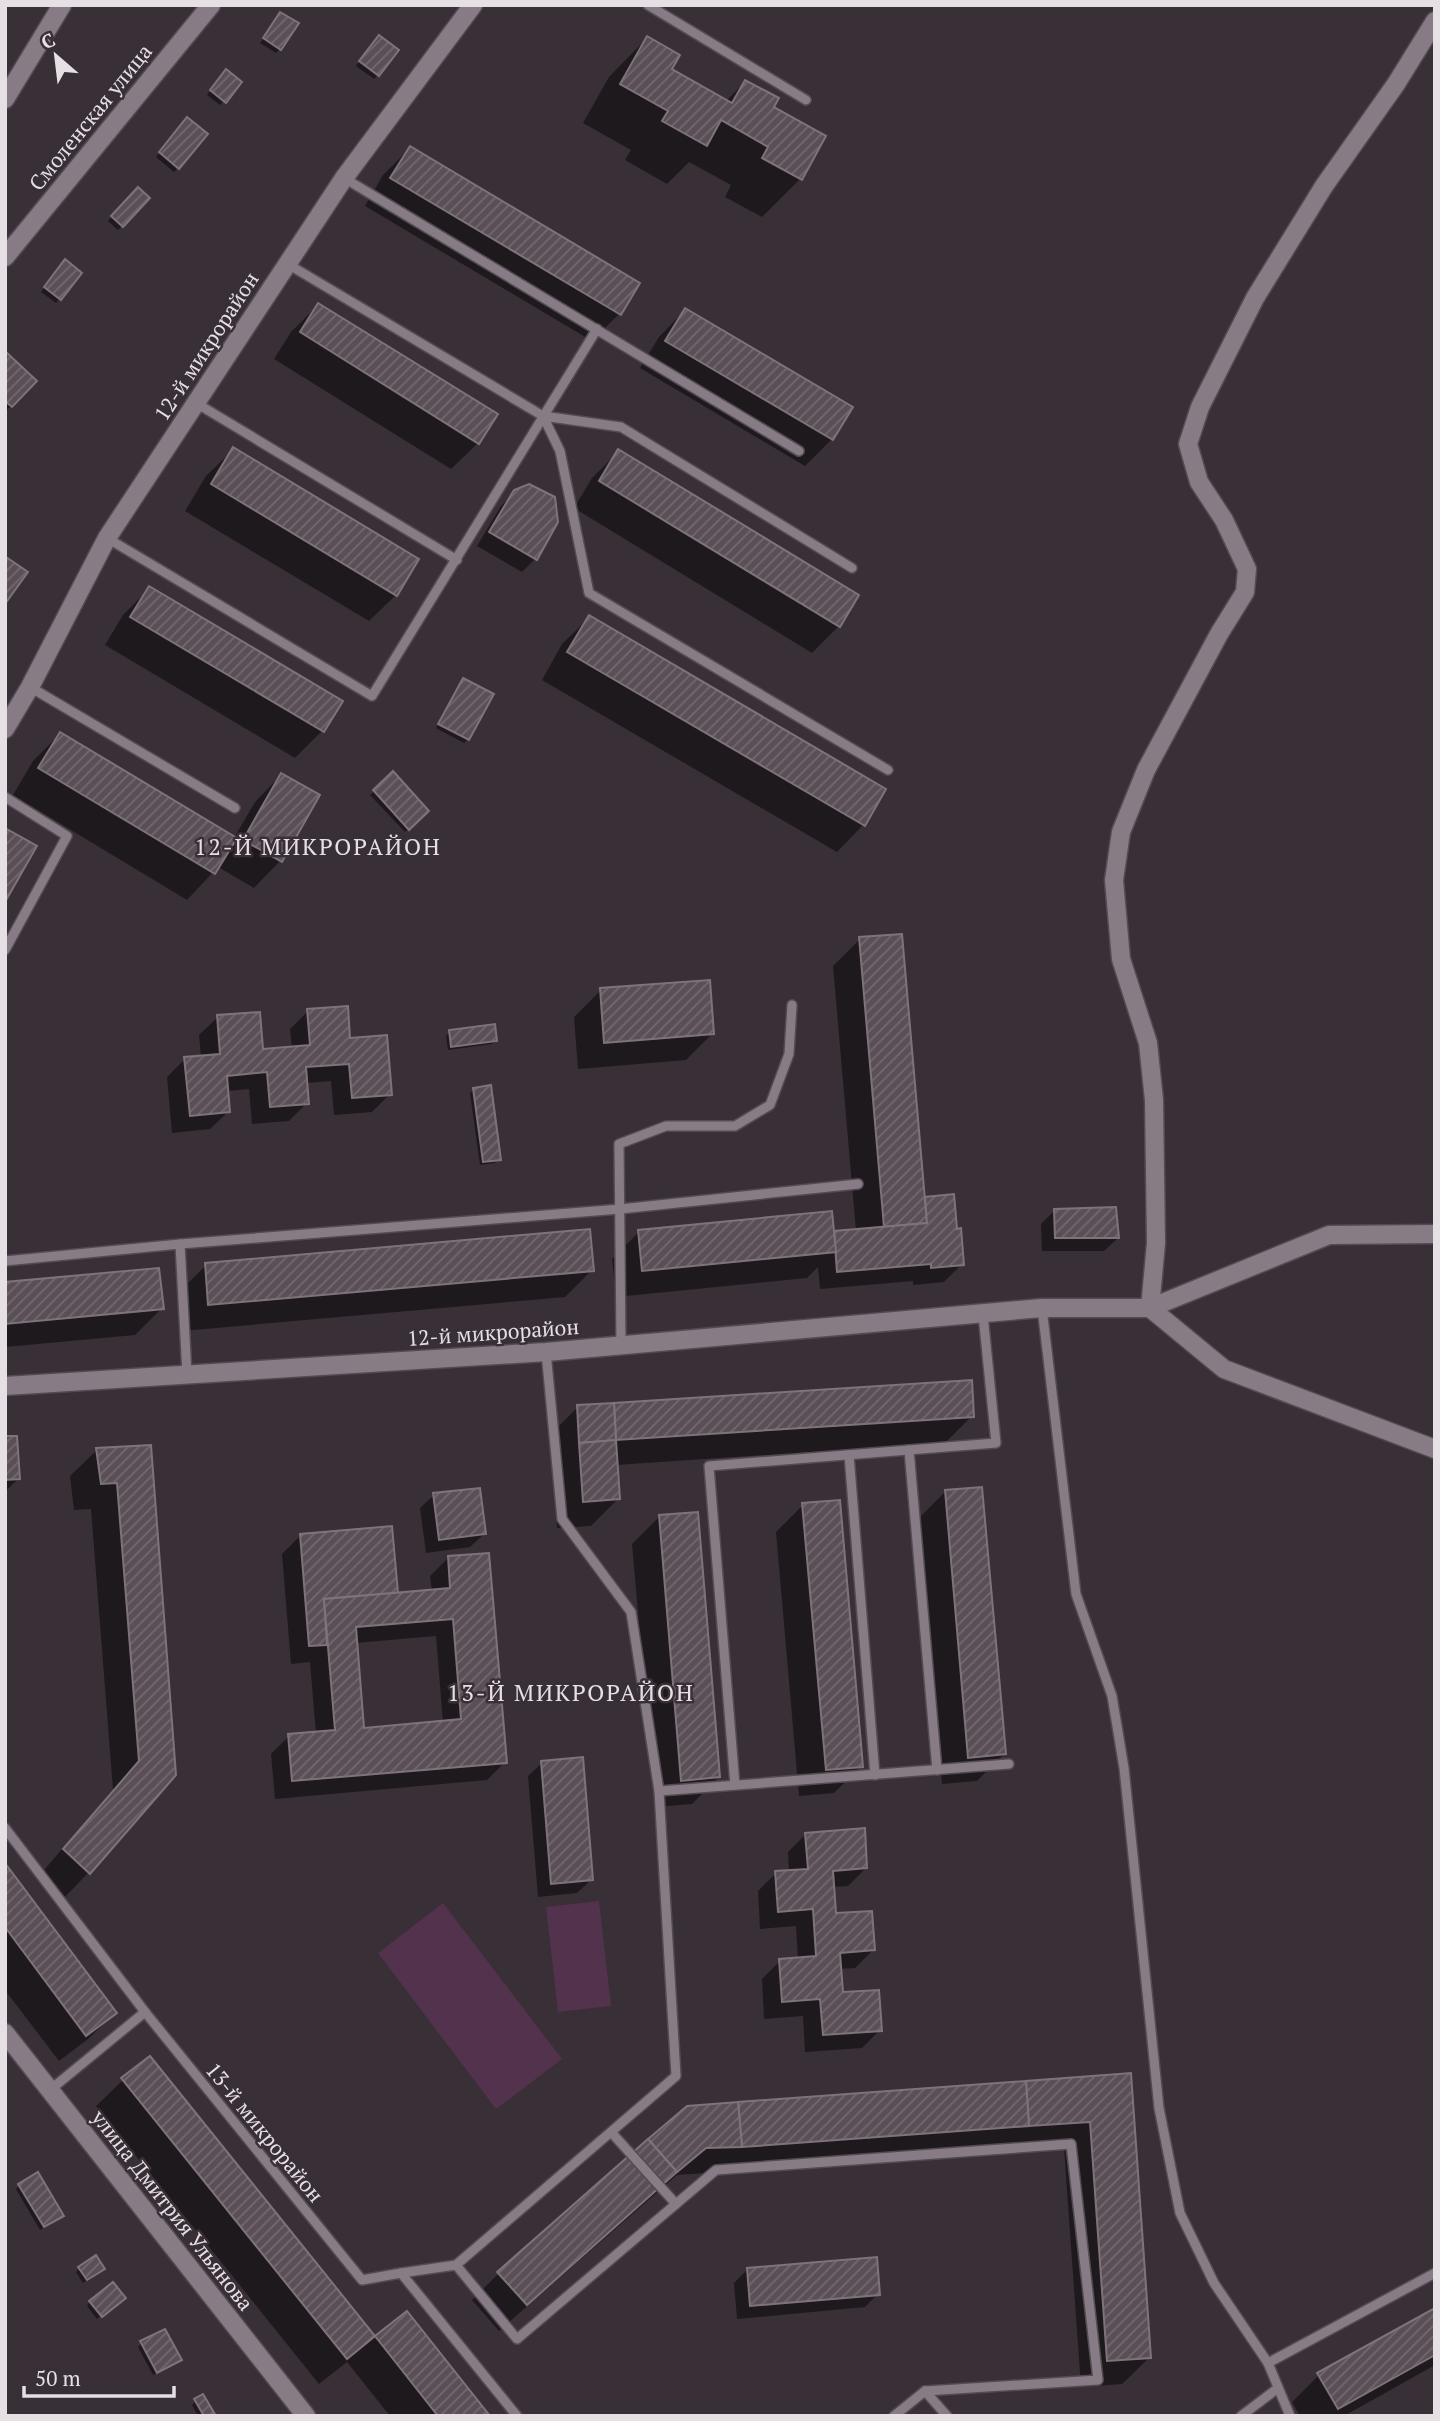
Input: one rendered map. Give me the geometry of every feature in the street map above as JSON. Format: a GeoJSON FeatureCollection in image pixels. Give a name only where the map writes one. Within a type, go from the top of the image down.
{"type":"FeatureCollection","features":[{"type":"Feature","properties":{"kind":"street"},"geometry":{"type":"LineString","coordinates":[[5,99],[62,5]]}},
{"type":"Feature","properties":{"kind":"street","name":"Смоленская улица"},"geometry":{"type":"LineString","coordinates":[[5,257],[211,5]]}},
{"type":"Feature","properties":{"kind":"street","name":"12-й микрорайон"},"geometry":{"type":"LineString","coordinates":[[5,729],[30,687],[107,538],[344,178],[473,5]]}},
{"type":"Feature","properties":{"kind":"street"},"geometry":{"type":"LineString","coordinates":[[1150,1308],[1156,1243],[1154,1100],[1148,1043],[1121,959],[1114,880],[1121,832],[1146,770],[1219,634],[1245,592],[1247,569],[1224,520],[1199,482],[1188,444],[1200,407],[1255,298],[1330,177],[1396,85],[1435,21]]}},
{"type":"Feature","properties":{"kind":"street"},"geometry":{"type":"LineString","coordinates":[[1150,1308],[1329,1235],[1435,1234]]}},
{"type":"Feature","properties":{"kind":"street","name":"12-й микрорайон"},"geometry":{"type":"LineString","coordinates":[[5,1386],[546,1352],[1042,1308],[1150,1308]]}},
{"type":"Feature","properties":{"kind":"street"},"geometry":{"type":"LineString","coordinates":[[1150,1308],[1224,1369],[1435,1449]]}},
{"type":"Feature","properties":{"kind":"street","name":"улица Дмитрия Ульянова"},"geometry":{"type":"LineString","coordinates":[[5,2033],[306,2416]]}},
{"type":"Feature","properties":{"kind":"lane"},"geometry":{"type":"LineString","coordinates":[[648,5],[806,100]]}},
{"type":"Feature","properties":{"kind":"lane"},"geometry":{"type":"LineString","coordinates":[[344,178],[799,451]]}},
{"type":"Feature","properties":{"kind":"lane"},"geometry":{"type":"LineString","coordinates":[[286,263],[543,416],[621,427],[852,568]]}},
{"type":"Feature","properties":{"kind":"lane"},"geometry":{"type":"LineString","coordinates":[[107,538],[372,695],[597,329]]}},
{"type":"Feature","properties":{"kind":"lane"},"geometry":{"type":"LineString","coordinates":[[196,403],[457,560]]}},
{"type":"Feature","properties":{"kind":"lane"},"geometry":{"type":"LineString","coordinates":[[543,416],[560,452],[589,593],[888,770]]}},
{"type":"Feature","properties":{"kind":"lane"},"geometry":{"type":"LineString","coordinates":[[30,687],[234,807]]}},
{"type":"Feature","properties":{"kind":"lane"},"geometry":{"type":"LineString","coordinates":[[5,797],[67,836],[5,950]]}},
{"type":"Feature","properties":{"kind":"lane"},"geometry":{"type":"LineString","coordinates":[[621,1346],[619,1144],[666,1125],[735,1126],[770,1105],[789,1054],[792,1005]]}},
{"type":"Feature","properties":{"kind":"lane"},"geometry":{"type":"LineString","coordinates":[[5,1261],[180,1244],[620,1209],[858,1184]]}},
{"type":"Feature","properties":{"kind":"lane"},"geometry":{"type":"LineString","coordinates":[[180,1244],[187,1374]]}},
{"type":"Feature","properties":{"kind":"lane"},"geometry":{"type":"LineString","coordinates":[[1042,1308],[1076,1594],[1112,1696],[1124,1768],[1158,2108],[1180,2213],[1214,2283],[1268,2363],[1290,2416]]}},
{"type":"Feature","properties":{"kind":"lane"},"geometry":{"type":"LineString","coordinates":[[735,1785],[709,1466],[996,1443],[984,1315]]}},
{"type":"Feature","properties":{"kind":"lane"},"geometry":{"type":"LineString","coordinates":[[401,2273],[456,2265],[676,2076],[659,1791],[631,1612],[562,1519],[546,1352]]}},
{"type":"Feature","properties":{"kind":"lane"},"geometry":{"type":"LineString","coordinates":[[909,1450],[937,1770]]}},
{"type":"Feature","properties":{"kind":"lane"},"geometry":{"type":"LineString","coordinates":[[849,1455],[875,1775]]}},
{"type":"Feature","properties":{"kind":"lane"},"geometry":{"type":"LineString","coordinates":[[659,1791],[1009,1765]]}},
{"type":"Feature","properties":{"kind":"lane","name":"13-й микрорайон"},"geometry":{"type":"LineString","coordinates":[[5,1828],[145,2012],[362,2280],[401,2273]]}},
{"type":"Feature","properties":{"kind":"lane"},"geometry":{"type":"LineString","coordinates":[[50,2090],[145,2012]]}},
{"type":"Feature","properties":{"kind":"lane"},"geometry":{"type":"LineString","coordinates":[[611,2132],[676,2204]]}},
{"type":"Feature","properties":{"kind":"lane"},"geometry":{"type":"LineString","coordinates":[[456,2265],[517,2339],[716,2170],[1071,2144],[1098,2380],[925,2390],[894,2416]]}},
{"type":"Feature","properties":{"kind":"lane"},"geometry":{"type":"LineString","coordinates":[[401,2273],[517,2416]]}},
{"type":"Feature","properties":{"kind":"lane"},"geometry":{"type":"LineString","coordinates":[[1268,2363],[1435,2273]]}},
{"type":"Feature","properties":{"kind":"lane"},"geometry":{"type":"LineString","coordinates":[[1241,2416],[1278,2388]]}},
{"type":"Feature","properties":{"kind":"lane"},"geometry":{"type":"LineString","coordinates":[[925,2390],[947,2416]]}},
{"type":"Feature","properties":{"kind":"shaded area"},"geometry":{"type":"Polygon","coordinates":[[[599,1901],[611,2006],[558,2012],[546,1907],[599,1901]]]}},
{"type":"Feature","properties":{"kind":"shaded area"},"geometry":{"type":"Polygon","coordinates":[[[443,1903],[562,2059],[496,2109],[378,1953],[443,1903]]]}},
{"type":"Feature","properties":{"kind":"building"},"geometry":{"type":"Polygon","coordinates":[[[280,12],[299,23],[281,50],[263,38],[280,12]]]}},
{"type":"Feature","properties":{"kind":"building"},"geometry":{"type":"Polygon","coordinates":[[[379,35],[399,50],[379,76],[359,61],[379,35]]]}},
{"type":"Feature","properties":{"kind":"building"},"geometry":{"type":"Polygon","coordinates":[[[647,36],[680,55],[672,69],[732,103],[745,80],[779,98],[774,107],[826,136],[802,180],[762,158],[768,147],[721,120],[707,146],[662,121],[668,111],[620,84],[647,36]]]}},
{"type":"Feature","properties":{"kind":"building"},"geometry":{"type":"Polygon","coordinates":[[[226,69],[242,82],[226,103],[210,90],[226,69]]]}},
{"type":"Feature","properties":{"kind":"building"},"geometry":{"type":"Polygon","coordinates":[[[187,117],[208,134],[179,169],[159,152],[187,117]]]}},
{"type":"Feature","properties":{"kind":"building"},"geometry":{"type":"Polygon","coordinates":[[[410,146],[640,283],[621,315],[390,178],[410,146]]]}},
{"type":"Feature","properties":{"kind":"building"},"geometry":{"type":"Polygon","coordinates":[[[138,187],[150,198],[123,227],[111,216],[138,187]]]}},
{"type":"Feature","properties":{"kind":"building"},"geometry":{"type":"Polygon","coordinates":[[[65,259],[82,273],[61,300],[44,287],[65,259]]]}},
{"type":"Feature","properties":{"kind":"building"},"geometry":{"type":"Polygon","coordinates":[[[318,303],[498,414],[479,444],[300,332],[318,303]]]}},
{"type":"Feature","properties":{"kind":"building"},"geometry":{"type":"Polygon","coordinates":[[[685,308],[853,407],[833,440],[665,341],[685,308]]]}},
{"type":"Feature","properties":{"kind":"building"},"geometry":{"type":"Polygon","coordinates":[[[5,351],[37,381],[12,407],[5,401],[5,351]]]}},
{"type":"Feature","properties":{"kind":"building"},"geometry":{"type":"Polygon","coordinates":[[[233,447],[419,559],[397,596],[211,484],[233,447]]]}},
{"type":"Feature","properties":{"kind":"building"},"geometry":{"type":"Polygon","coordinates":[[[618,449],[859,595],[840,627],[599,481],[618,449]]]}},
{"type":"Feature","properties":{"kind":"building"},"geometry":{"type":"Polygon","coordinates":[[[529,484],[555,497],[558,522],[537,560],[489,532],[514,490],[529,484]]]}},
{"type":"Feature","properties":{"kind":"building"},"geometry":{"type":"Polygon","coordinates":[[[5,558],[28,572],[5,604],[5,558]]]}},
{"type":"Feature","properties":{"kind":"building"},"geometry":{"type":"Polygon","coordinates":[[[149,586],[343,701],[324,732],[130,617],[149,586]]]}},
{"type":"Feature","properties":{"kind":"building"},"geometry":{"type":"Polygon","coordinates":[[[589,615],[886,789],[865,826],[567,652],[589,615]]]}},
{"type":"Feature","properties":{"kind":"building"},"geometry":{"type":"Polygon","coordinates":[[[463,678],[494,694],[469,740],[438,724],[463,678]]]}},
{"type":"Feature","properties":{"kind":"building"},"geometry":{"type":"Polygon","coordinates":[[[60,732],[237,838],[215,874],[38,768],[60,732]]]}},
{"type":"Feature","properties":{"kind":"building"},"geometry":{"type":"Polygon","coordinates":[[[393,771],[429,811],[409,830],[373,790],[393,771]]]}},
{"type":"Feature","properties":{"kind":"building"},"geometry":{"type":"Polygon","coordinates":[[[281,773],[320,795],[282,862],[243,840],[281,773]]]}},
{"type":"Feature","properties":{"kind":"building"},"geometry":{"type":"Polygon","coordinates":[[[5,828],[37,846],[5,902],[5,828]]]}},
{"type":"Feature","properties":{"kind":"building"},"geometry":{"type":"Polygon","coordinates":[[[902,934],[927,1223],[884,1227],[859,937],[902,934]]]}},
{"type":"Feature","properties":{"kind":"building"},"geometry":{"type":"Polygon","coordinates":[[[710,980],[714,1034],[604,1043],[600,988],[710,980]]]}},
{"type":"Feature","properties":{"kind":"building"},"geometry":{"type":"Polygon","coordinates":[[[348,1006],[350,1038],[387,1035],[392,1095],[352,1098],[349,1064],[306,1067],[309,1104],[270,1107],[267,1072],[227,1076],[230,1112],[190,1116],[184,1057],[220,1054],[217,1015],[260,1012],[263,1049],[310,1045],[307,1009],[348,1006]]]}},
{"type":"Feature","properties":{"kind":"building"},"geometry":{"type":"Polygon","coordinates":[[[495,1024],[497,1041],[451,1047],[449,1030],[495,1024]]]}},
{"type":"Feature","properties":{"kind":"building"},"geometry":{"type":"Polygon","coordinates":[[[491,1085],[501,1160],[483,1162],[473,1088],[491,1085]]]}},
{"type":"Feature","properties":{"kind":"building"},"geometry":{"type":"Polygon","coordinates":[[[954,1194],[957,1229],[961,1228],[964,1265],[931,1268],[931,1264],[837,1272],[834,1231],[927,1223],[925,1197],[954,1194]]]}},
{"type":"Feature","properties":{"kind":"building"},"geometry":{"type":"Polygon","coordinates":[[[1116,1207],[1119,1238],[1055,1238],[1054,1209],[1116,1207]]]}},
{"type":"Feature","properties":{"kind":"building"},"geometry":{"type":"Polygon","coordinates":[[[832,1211],[836,1252],[642,1271],[638,1230],[832,1211]]]}},
{"type":"Feature","properties":{"kind":"building"},"geometry":{"type":"Polygon","coordinates":[[[590,1229],[594,1271],[208,1305],[205,1263],[590,1229]]]}},
{"type":"Feature","properties":{"kind":"building"},"geometry":{"type":"Polygon","coordinates":[[[159,1268],[164,1309],[5,1324],[5,1282],[159,1268]]]}},
{"type":"Feature","properties":{"kind":"building"},"geometry":{"type":"Polygon","coordinates":[[[972,1380],[974,1417],[616,1440],[614,1403],[972,1380]]]}},
{"type":"Feature","properties":{"kind":"building"},"geometry":{"type":"Polygon","coordinates":[[[614,1403],[616,1440],[579,1443],[577,1405],[614,1403]]]}},
{"type":"Feature","properties":{"kind":"building"},"geometry":{"type":"Polygon","coordinates":[[[5,1436],[17,1436],[20,1479],[5,1480],[5,1436]]]}},
{"type":"Feature","properties":{"kind":"building"},"geometry":{"type":"Polygon","coordinates":[[[616,1440],[620,1499],[583,1502],[579,1443],[616,1440]]]}},
{"type":"Feature","properties":{"kind":"building"},"geometry":{"type":"Polygon","coordinates":[[[151,1445],[176,1775],[90,1874],[63,1849],[139,1761],[117,1483],[101,1484],[96,1448],[151,1445]]]}},
{"type":"Feature","properties":{"kind":"building"},"geometry":{"type":"Polygon","coordinates":[[[982,1487],[1006,1754],[968,1758],[945,1490],[982,1487]]]}},
{"type":"Feature","properties":{"kind":"building"},"geometry":{"type":"Polygon","coordinates":[[[480,1488],[486,1534],[439,1540],[433,1493],[480,1488]]]}},
{"type":"Feature","properties":{"kind":"building"},"geometry":{"type":"Polygon","coordinates":[[[840,1500],[863,1767],[826,1770],[802,1503],[840,1500]]]}},
{"type":"Feature","properties":{"kind":"building"},"geometry":{"type":"Polygon","coordinates":[[[698,1512],[720,1777],[681,1781],[659,1515],[698,1512]]]}},
{"type":"Feature","properties":{"kind":"building"},"geometry":{"type":"Polygon","coordinates":[[[392,1526],[398,1593],[324,1599],[327,1645],[309,1646],[300,1534],[392,1526]]]}},
{"type":"Feature","properties":{"kind":"building"},"geometry":{"type":"Polygon","coordinates":[[[489,1553],[507,1763],[292,1781],[288,1734],[335,1730],[324,1599],[450,1588],[448,1556],[489,1553]],[[453,1619],[356,1627],[364,1728],[461,1719],[453,1619]]]}},
{"type":"Feature","properties":{"kind":"building"},"geometry":{"type":"Polygon","coordinates":[[[583,1757],[593,1880],[551,1884],[541,1761],[583,1757]]]}},
{"type":"Feature","properties":{"kind":"building"},"geometry":{"type":"Polygon","coordinates":[[[865,1828],[867,1868],[833,1871],[836,1913],[872,1911],[875,1950],[840,1953],[843,1992],[879,1990],[882,2031],[823,2035],[820,1999],[782,2002],[779,1959],[816,1956],[813,1909],[778,1912],[775,1871],[808,1869],[805,1833],[865,1828]]]}},
{"type":"Feature","properties":{"kind":"building"},"geometry":{"type":"Polygon","coordinates":[[[5,1863],[117,2013],[86,2036],[5,1927],[5,1863]]]}},
{"type":"Feature","properties":{"kind":"building"},"geometry":{"type":"Polygon","coordinates":[[[150,2056],[375,2336],[347,2359],[121,2078],[150,2056]]]}},
{"type":"Feature","properties":{"kind":"building"},"geometry":{"type":"Polygon","coordinates":[[[1131,2073],[1151,2358],[1107,2361],[1090,2122],[1029,2126],[1026,2081],[1131,2073]]]}},
{"type":"Feature","properties":{"kind":"building"},"geometry":{"type":"Polygon","coordinates":[[[1026,2081],[1029,2126],[742,2147],[738,2102],[1026,2081]]]}},
{"type":"Feature","properties":{"kind":"building"},"geometry":{"type":"Polygon","coordinates":[[[738,2102],[742,2147],[706,2148],[677,2172],[648,2139],[687,2106],[738,2102]]]}},
{"type":"Feature","properties":{"kind":"building"},"geometry":{"type":"Polygon","coordinates":[[[648,2139],[677,2172],[527,2305],[497,2272],[648,2139]]]}},
{"type":"Feature","properties":{"kind":"building"},"geometry":{"type":"Polygon","coordinates":[[[38,2172],[64,2216],[44,2227],[18,2184],[38,2172]]]}},
{"type":"Feature","properties":{"kind":"building"},"geometry":{"type":"Polygon","coordinates":[[[96,2255],[105,2269],[87,2280],[78,2267],[96,2255]]]}},
{"type":"Feature","properties":{"kind":"building"},"geometry":{"type":"Polygon","coordinates":[[[877,2257],[880,2295],[750,2306],[747,2268],[877,2257]]]}},
{"type":"Feature","properties":{"kind":"building"},"geometry":{"type":"Polygon","coordinates":[[[113,2282],[126,2298],[102,2317],[89,2301],[113,2282]]]}},
{"type":"Feature","properties":{"kind":"building"},"geometry":{"type":"Polygon","coordinates":[[[1435,2308],[1435,2355],[1338,2409],[1317,2373],[1435,2308]]]}},
{"type":"Feature","properties":{"kind":"building"},"geometry":{"type":"Polygon","coordinates":[[[407,2311],[490,2416],[438,2416],[375,2336],[407,2311]]]}},
{"type":"Feature","properties":{"kind":"building"},"geometry":{"type":"Polygon","coordinates":[[[165,2329],[182,2360],[157,2373],[140,2341],[165,2329]]]}},
{"type":"Feature","properties":{"kind":"building"},"geometry":{"type":"Polygon","coordinates":[[[203,2394],[216,2416],[204,2416],[194,2399],[203,2394]]]}},
{"type":"Feature","properties":{"kind":"district","name":"12-Й МИКРОРАЙОН"},"geometry":{"type":"Point","coordinates":[318,846]}},
{"type":"Feature","properties":{"kind":"district","name":"13-Й МИКРОРАЙОН"},"geometry":{"type":"Point","coordinates":[571,1692]}}]}
